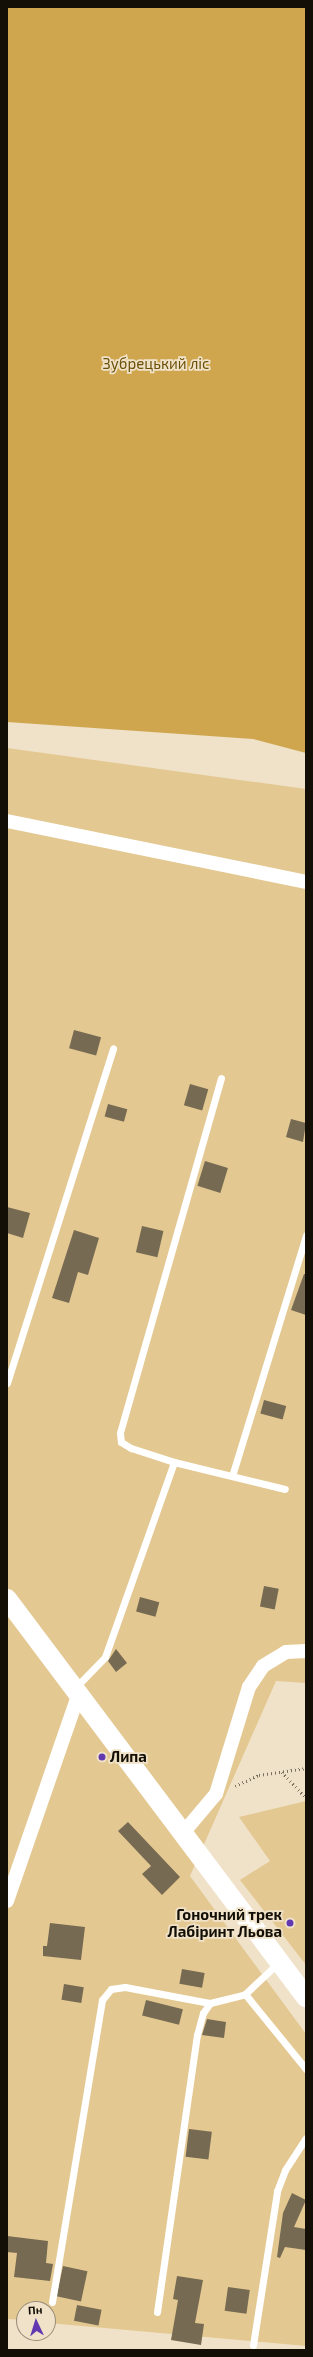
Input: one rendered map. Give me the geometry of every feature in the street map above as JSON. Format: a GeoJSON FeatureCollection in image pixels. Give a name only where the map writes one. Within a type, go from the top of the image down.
{"type":"FeatureCollection","features":[{"type":"Feature","properties":{"kind":"street"},"geometry":{"type":"LineString","coordinates":[[7,821],[306,882]]}},
{"type":"Feature","properties":{"kind":"street"},"geometry":{"type":"LineString","coordinates":[[7,1599],[306,1997]]}},
{"type":"Feature","properties":{"kind":"street"},"geometry":{"type":"LineString","coordinates":[[183,1833],[216,1794],[249,1687],[263,1666],[286,1652],[306,1651]]}},
{"type":"Feature","properties":{"kind":"street"},"geometry":{"type":"LineString","coordinates":[[7,1901],[77,1691]]}},
{"type":"Feature","properties":{"kind":"lane"},"geometry":{"type":"LineString","coordinates":[[7,1383],[113,1048]]}},
{"type":"Feature","properties":{"kind":"lane"},"geometry":{"type":"LineString","coordinates":[[221,1078],[120,1433],[121,1442],[131,1448],[174,1462],[285,1489]]}},
{"type":"Feature","properties":{"kind":"lane"},"geometry":{"type":"LineString","coordinates":[[232,1476],[306,1235]]}},
{"type":"Feature","properties":{"kind":"lane"},"geometry":{"type":"LineString","coordinates":[[77,1691],[105,1657],[174,1462]]}},
{"type":"Feature","properties":{"kind":"lane"},"geometry":{"type":"LineString","coordinates":[[52,2301],[102,2000],[111,1989],[125,1988],[210,2003],[245,1994],[280,1962]]}},
{"type":"Feature","properties":{"kind":"lane"},"geometry":{"type":"LineString","coordinates":[[245,1994],[306,2069]]}},
{"type":"Feature","properties":{"kind":"lane"},"geometry":{"type":"LineString","coordinates":[[158,2312],[197,2035],[203,2013],[210,2003]]}},
{"type":"Feature","properties":{"kind":"lane"},"geometry":{"type":"LineString","coordinates":[[253,2344],[277,2191],[285,2170],[306,2138]]}},
{"type":"Feature","properties":{"kind":"path"},"geometry":{"type":"LineString","coordinates":[[216,1794],[259,1775],[306,1768]]}},
{"type":"Feature","properties":{"kind":"path"},"geometry":{"type":"LineString","coordinates":[[282,1772],[306,1798]]}},
{"type":"Feature","properties":{"kind":"shaded area"},"geometry":{"type":"Polygon","coordinates":[[[7,748],[306,789],[306,1683],[276,1681],[190,1876],[306,2034],[306,2346],[56,2324],[56,2301],[16,2301],[16,2320],[7,2319],[7,748]]]}},
{"type":"Feature","properties":{"kind":"shaded area","name":"Гоночний трек Лабіринт Льова"},"geometry":{"type":"Polygon","coordinates":[[[306,1801],[306,1965],[240,1880],[270,1861],[239,1817],[306,1801]]]}},
{"type":"Feature","properties":{"kind":"green space","name":"Зубрецький ліс"},"geometry":{"type":"Polygon","coordinates":[[[7,7],[306,7],[306,753],[253,739],[7,722],[7,7]]]}},
{"type":"Feature","properties":{"kind":"building"},"geometry":{"type":"Polygon","coordinates":[[[74,1030],[101,1037],[96,1056],[69,1048],[74,1030]]]}},
{"type":"Feature","properties":{"kind":"building"},"geometry":{"type":"Polygon","coordinates":[[[190,1084],[208,1089],[202,1110],[184,1105],[190,1084]]]}},
{"type":"Feature","properties":{"kind":"building"},"geometry":{"type":"Polygon","coordinates":[[[108,1104],[127,1109],[124,1122],[105,1117],[108,1104]]]}},
{"type":"Feature","properties":{"kind":"building"},"geometry":{"type":"Polygon","coordinates":[[[291,1119],[306,1123],[303,1142],[286,1137],[291,1119]]]}},
{"type":"Feature","properties":{"kind":"building"},"geometry":{"type":"Polygon","coordinates":[[[205,1161],[228,1168],[220,1193],[197,1186],[205,1161]]]}},
{"type":"Feature","properties":{"kind":"building"},"geometry":{"type":"Polygon","coordinates":[[[7,1207],[30,1213],[23,1238],[7,1233],[7,1207]]]}},
{"type":"Feature","properties":{"kind":"building"},"geometry":{"type":"Polygon","coordinates":[[[142,1226],[163,1231],[157,1257],[136,1252],[142,1226]]]}},
{"type":"Feature","properties":{"kind":"building"},"geometry":{"type":"Polygon","coordinates":[[[74,1230],[99,1238],[88,1275],[78,1272],[69,1303],[52,1298],[74,1230]]]}},
{"type":"Feature","properties":{"kind":"building"},"geometry":{"type":"Polygon","coordinates":[[[304,1274],[306,1274],[306,1315],[291,1310],[304,1274]]]}},
{"type":"Feature","properties":{"kind":"building"},"geometry":{"type":"Polygon","coordinates":[[[264,1400],[286,1406],[283,1419],[260,1414],[264,1400]]]}},
{"type":"Feature","properties":{"kind":"building"},"geometry":{"type":"Polygon","coordinates":[[[264,1586],[279,1589],[275,1609],[260,1607],[264,1586]]]}},
{"type":"Feature","properties":{"kind":"building"},"geometry":{"type":"Polygon","coordinates":[[[140,1597],[159,1602],[155,1617],[136,1611],[140,1597]]]}},
{"type":"Feature","properties":{"kind":"building"},"geometry":{"type":"Polygon","coordinates":[[[116,1649],[127,1663],[116,1672],[108,1661],[116,1649]]]}},
{"type":"Feature","properties":{"kind":"building"},"geometry":{"type":"Polygon","coordinates":[[[128,1822],[180,1877],[162,1895],[142,1874],[151,1866],[118,1831],[128,1822]]]}},
{"type":"Feature","properties":{"kind":"building"},"geometry":{"type":"Polygon","coordinates":[[[50,1923],[85,1927],[81,1960],[43,1956],[43,1946],[47,1946],[50,1923]]]}},
{"type":"Feature","properties":{"kind":"building"},"geometry":{"type":"Polygon","coordinates":[[[182,1969],[205,1973],[202,1988],[179,1984],[182,1969]]]}},
{"type":"Feature","properties":{"kind":"building"},"geometry":{"type":"Polygon","coordinates":[[[64,1984],[84,1987],[81,2003],[61,2000],[64,1984]]]}},
{"type":"Feature","properties":{"kind":"building"},"geometry":{"type":"Polygon","coordinates":[[[146,2000],[183,2009],[179,2025],[142,2016],[146,2000]]]}},
{"type":"Feature","properties":{"kind":"building"},"geometry":{"type":"Polygon","coordinates":[[[207,2019],[226,2022],[224,2038],[202,2035],[207,2019]]]}},
{"type":"Feature","properties":{"kind":"building"},"geometry":{"type":"Polygon","coordinates":[[[189,2129],[212,2132],[208,2160],[186,2157],[189,2129]]]}},
{"type":"Feature","properties":{"kind":"building"},"geometry":{"type":"Polygon","coordinates":[[[292,2193],[306,2200],[294,2227],[306,2229],[306,2250],[285,2247],[280,2258],[277,2257],[283,2213],[292,2193]]]}},
{"type":"Feature","properties":{"kind":"building"},"geometry":{"type":"Polygon","coordinates":[[[7,2236],[48,2241],[46,2263],[53,2264],[50,2281],[14,2277],[17,2253],[7,2252],[7,2236]]]}},
{"type":"Feature","properties":{"kind":"building"},"geometry":{"type":"Polygon","coordinates":[[[63,2266],[87,2271],[81,2302],[57,2296],[63,2266]]]}},
{"type":"Feature","properties":{"kind":"building"},"geometry":{"type":"Polygon","coordinates":[[[177,2276],[203,2280],[195,2323],[204,2324],[201,2345],[171,2340],[178,2300],[173,2299],[177,2276]]]}},
{"type":"Feature","properties":{"kind":"building"},"geometry":{"type":"Polygon","coordinates":[[[228,2287],[250,2290],[246,2314],[225,2311],[228,2287]]]}},
{"type":"Feature","properties":{"kind":"building"},"geometry":{"type":"Polygon","coordinates":[[[77,2305],[102,2310],[98,2325],[74,2321],[77,2305]]]}},
{"type":"Feature","properties":{"kind":"place","name":"Липа"},"geometry":{"type":"Point","coordinates":[102,1757]}},
{"type":"Feature","properties":{"kind":"place","name":"Гоночний трек Лабіринт Льова"},"geometry":{"type":"Point","coordinates":[290,1923]}}]}
